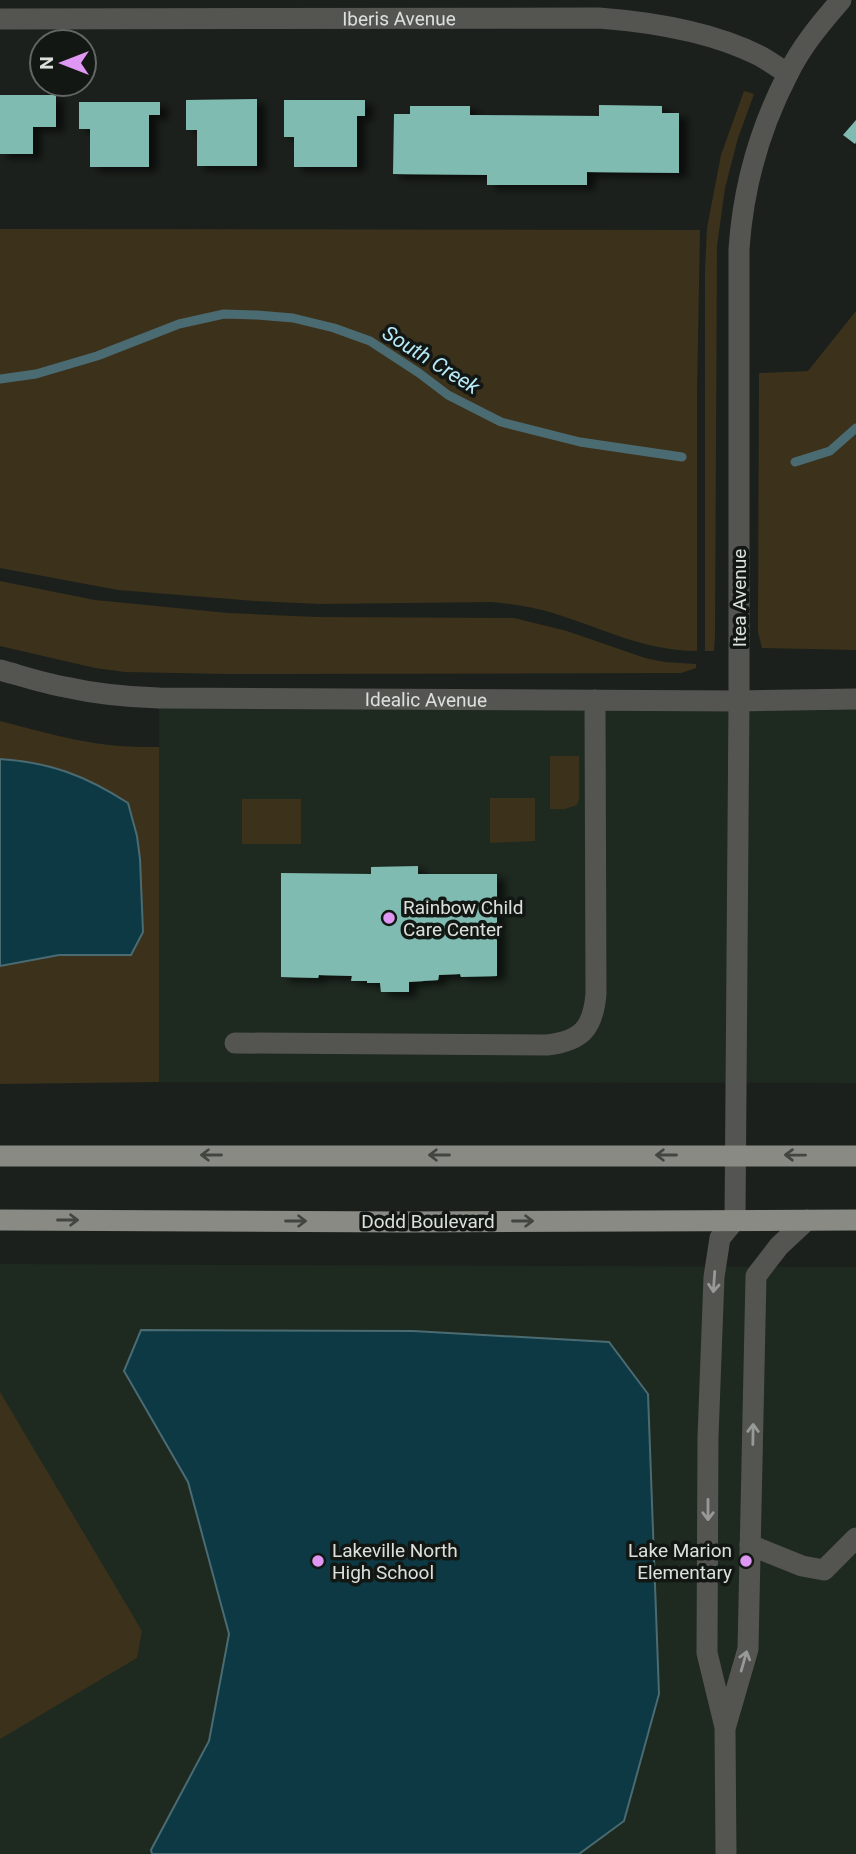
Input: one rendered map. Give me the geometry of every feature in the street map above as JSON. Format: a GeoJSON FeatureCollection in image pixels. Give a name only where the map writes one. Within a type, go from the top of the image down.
{"type":"FeatureCollection","features":[{"type":"Feature","properties":{"kind":"main road"},"geometry":{"type":"LineString","coordinates":[[0,1156],[856,1156]]}},
{"type":"Feature","properties":{"kind":"main road","name":"Dodd Boulevard"},"geometry":{"type":"LineString","coordinates":[[0,1220],[856,1220]]}},
{"type":"Feature","properties":{"kind":"street","name":"Itea Avenue"},"geometry":{"type":"LineString","coordinates":[[735,1220],[740,238],[750,176],[788,74],[818,28],[841,0]]}},
{"type":"Feature","properties":{"kind":"street","name":"Iberis Avenue"},"geometry":{"type":"LineString","coordinates":[[0,19],[629,20],[683,30],[738,47],[788,74]]}},
{"type":"Feature","properties":{"kind":"street","name":"Idealic Avenue"},"geometry":{"type":"LineString","coordinates":[[0,670],[62,687],[127,697],[739,701],[856,699]]}},
{"type":"Feature","properties":{"kind":"street"},"geometry":{"type":"LineString","coordinates":[[235,1044],[547,1045],[573,1039],[586,1030],[592,1020],[596,994],[595,700]]}},
{"type":"Feature","properties":{"kind":"street"},"geometry":{"type":"LineString","coordinates":[[726,1854],[726,1727],[707,1653],[708,1437],[714,1277],[720,1238],[735,1220]]}},
{"type":"Feature","properties":{"kind":"street"},"geometry":{"type":"LineString","coordinates":[[726,1727],[748,1649],[756,1276],[779,1245],[807,1220]]}},
{"type":"Feature","properties":{"kind":"street"},"geometry":{"type":"LineString","coordinates":[[750,1545],[802,1566],[824,1570],[856,1538]]}},
{"type":"Feature","properties":{"kind":"shaded area"},"geometry":{"type":"Polygon","coordinates":[[[744,91],[754,94],[738,138],[725,188],[717,246],[715,636],[714,651],[705,651],[707,228],[721,155],[744,91]]]}},
{"type":"Feature","properties":{"kind":"shaded area"},"geometry":{"type":"Polygon","coordinates":[[[0,229],[700,230],[697,651],[642,643],[548,612],[492,602],[320,604],[255,601],[118,590],[0,568],[0,229]]]}},
{"type":"Feature","properties":{"kind":"shaded area"},"geometry":{"type":"Polygon","coordinates":[[[856,311],[856,650],[762,648],[758,632],[759,373],[808,371],[856,311]]]}},
{"type":"Feature","properties":{"kind":"shaded area"},"geometry":{"type":"Polygon","coordinates":[[[0,581],[95,600],[228,613],[317,617],[514,618],[567,631],[645,658],[696,664],[696,668],[681,673],[125,672],[95,668],[0,646],[0,581]]]}},
{"type":"Feature","properties":{"kind":"shaded area"},"geometry":{"type":"Polygon","coordinates":[[[159,698],[856,699],[856,1083],[159,1082],[159,698]]]}},
{"type":"Feature","properties":{"kind":"shaded area"},"geometry":{"type":"Polygon","coordinates":[[[0,721],[90,742],[159,747],[159,1082],[0,1084],[0,966],[59,955],[130,955],[143,932],[140,859],[128,803],[67,772],[0,759],[0,721]]]}},
{"type":"Feature","properties":{"kind":"shaded area"},"geometry":{"type":"Polygon","coordinates":[[[550,756],[579,756],[577,805],[565,809],[550,809],[550,756]]]}},
{"type":"Feature","properties":{"kind":"shaded area"},"geometry":{"type":"Polygon","coordinates":[[[490,798],[535,798],[535,841],[490,843],[490,798]]]}},
{"type":"Feature","properties":{"kind":"shaded area"},"geometry":{"type":"Polygon","coordinates":[[[242,799],[301,799],[301,844],[242,844],[242,799]]]}},
{"type":"Feature","properties":{"kind":"shaded area","name":"Lakeville North High School"},"geometry":{"type":"Polygon","coordinates":[[[0,1264],[856,1267],[856,1854],[0,1854],[0,1264]]]}},
{"type":"Feature","properties":{"kind":"shaded area"},"geometry":{"type":"Polygon","coordinates":[[[0,1392],[142,1631],[137,1658],[0,1739],[0,1392]]]}},
{"type":"Feature","properties":{"kind":"water"},"geometry":{"type":"Polygon","coordinates":[[[0,759],[35,763],[67,772],[128,803],[140,859],[143,932],[131,955],[59,955],[0,966],[0,759]]]}},
{"type":"Feature","properties":{"kind":"water","name":"Lakeville North High School"},"geometry":{"type":"Polygon","coordinates":[[[141,1330],[413,1331],[609,1342],[648,1394],[659,1694],[624,1821],[579,1854],[152,1854],[151,1850],[209,1741],[229,1634],[188,1482],[124,1371],[141,1330]]]}},
{"type":"Feature","properties":{"kind":"building"},"geometry":{"type":"Polygon","coordinates":[[[0,95],[56,98],[56,127],[33,127],[33,154],[0,154],[0,95]]]}},
{"type":"Feature","properties":{"kind":"building"},"geometry":{"type":"Polygon","coordinates":[[[257,99],[257,166],[197,166],[197,130],[186,130],[186,100],[257,99]]]}},
{"type":"Feature","properties":{"kind":"building"},"geometry":{"type":"Polygon","coordinates":[[[284,100],[365,100],[365,116],[357,116],[357,167],[294,167],[294,137],[284,137],[284,100]]]}},
{"type":"Feature","properties":{"kind":"building"},"geometry":{"type":"Polygon","coordinates":[[[79,102],[160,102],[160,115],[149,115],[149,167],[90,167],[90,129],[79,129],[79,102]]]}},
{"type":"Feature","properties":{"kind":"building"},"geometry":{"type":"Polygon","coordinates":[[[599,105],[662,106],[662,113],[679,113],[679,173],[587,172],[587,185],[487,185],[487,175],[393,174],[394,114],[410,114],[410,106],[470,106],[470,115],[599,116],[599,105]]]}},
{"type":"Feature","properties":{"kind":"building"},"geometry":{"type":"Polygon","coordinates":[[[856,120],[856,142],[855,144],[843,135],[856,120]]]}},
{"type":"Feature","properties":{"kind":"building","name":"Rainbow Child Care Center"},"geometry":{"type":"Polygon","coordinates":[[[418,866],[418,874],[497,874],[497,976],[439,975],[438,980],[409,982],[409,992],[381,992],[380,983],[351,981],[352,976],[281,977],[281,873],[371,874],[371,867],[418,866]]]}},
{"type":"Feature","properties":{"kind":"waterway","name":"South Creek"},"geometry":{"type":"LineString","coordinates":[[0,379],[36,374],[97,356],[179,324],[224,314],[293,318],[334,328],[370,341],[448,395],[501,422],[580,442],[682,457]]}},
{"type":"Feature","properties":{"kind":"waterway","name":"South Creek"},"geometry":{"type":"LineString","coordinates":[[795,462],[830,451],[856,428]]}},
{"type":"Feature","properties":{"kind":"place","name":"Rainbow Child Care Center"},"geometry":{"type":"Point","coordinates":[389,918]}},
{"type":"Feature","properties":{"kind":"place","name":"Lakeville North High School"},"geometry":{"type":"Point","coordinates":[318,1561]}},
{"type":"Feature","properties":{"kind":"place","name":"Lake Marion Elementary"},"geometry":{"type":"Point","coordinates":[746,1561]}}]}
